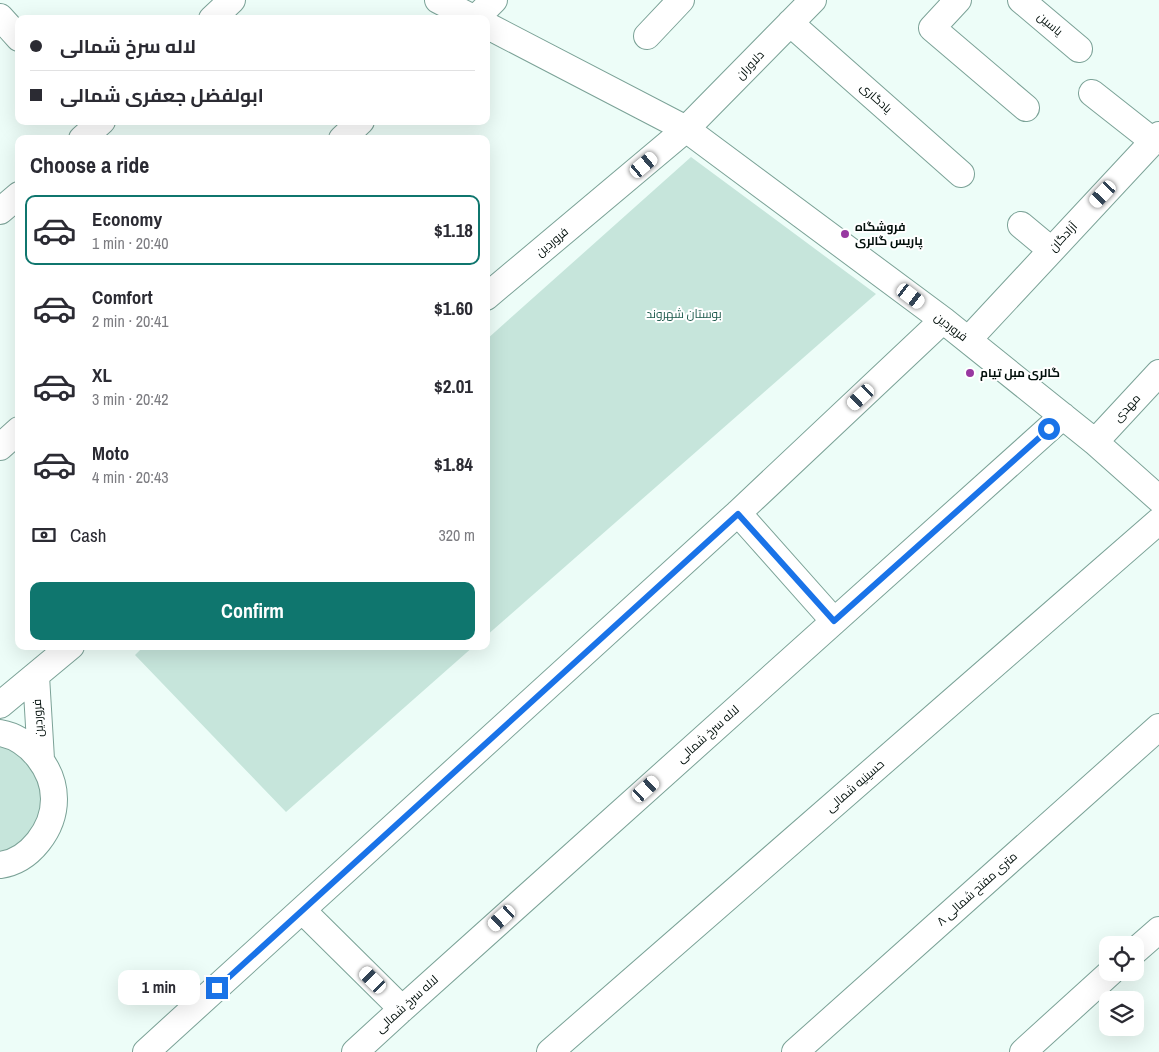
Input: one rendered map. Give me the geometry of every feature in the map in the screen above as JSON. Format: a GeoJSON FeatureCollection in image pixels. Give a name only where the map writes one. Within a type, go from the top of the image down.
{"type":"FeatureCollection","features":[{"type":"Feature","properties":{"kind":"street"},"geometry":{"type":"LineString","coordinates":[[216,15],[232,0]]}},
{"type":"Feature","properties":{"kind":"street"},"geometry":{"type":"LineString","coordinates":[[438,0],[467,15]]}},
{"type":"Feature","properties":{"kind":"street"},"geometry":{"type":"LineString","coordinates":[[479,15],[494,0]]}},
{"type":"Feature","properties":{"kind":"street"},"geometry":{"type":"LineString","coordinates":[[647,36],[681,0]]}},
{"type":"Feature","properties":{"kind":"street","name":"دلاوران"},"geometry":{"type":"LineString","coordinates":[[686,129],[813,0]]}},
{"type":"Feature","properties":{"kind":"street"},"geometry":{"type":"LineString","coordinates":[[958,0],[932,28],[1026,108]]}},
{"type":"Feature","properties":{"kind":"street","name":"یاسین"},"geometry":{"type":"LineString","coordinates":[[1022,0],[1079,49]]}},
{"type":"Feature","properties":{"kind":"street"},"geometry":{"type":"LineString","coordinates":[[0,17],[15,34]]}},
{"type":"Feature","properties":{"kind":"street","name":"یادگاری"},"geometry":{"type":"LineString","coordinates":[[790,23],[961,174]]}},
{"type":"Feature","properties":{"kind":"street","name":"فروردین"},"geometry":{"type":"LineString","coordinates":[[490,26],[686,129],[943,320],[1095,442],[1159,500]]}},
{"type":"Feature","properties":{"kind":"street"},"geometry":{"type":"LineString","coordinates":[[1092,93],[1153,149]]}},
{"type":"Feature","properties":{"kind":"street"},"geometry":{"type":"LineString","coordinates":[[346,135],[357,125]]}},
{"type":"Feature","properties":{"kind":"street","name":"فروردین"},"geometry":{"type":"LineString","coordinates":[[490,294],[686,129]]}},
{"type":"Feature","properties":{"kind":"street","name":"آزادگان"},"geometry":{"type":"LineString","coordinates":[[968,340],[1051,250],[1153,149]]}},
{"type":"Feature","properties":{"kind":"street"},"geometry":{"type":"LineString","coordinates":[[0,211],[15,198]]}},
{"type":"Feature","properties":{"kind":"street"},"geometry":{"type":"LineString","coordinates":[[1021,225],[1051,250]]}},
{"type":"Feature","properties":{"kind":"street"},"geometry":{"type":"LineString","coordinates":[[146,1052],[738,514],[943,320]]}},
{"type":"Feature","properties":{"kind":"street","name":"مهدی"},"geometry":{"type":"LineString","coordinates":[[1095,442],[1159,373]]}},
{"type":"Feature","properties":{"kind":"street","name":"لاله سرخ شمالی"},"geometry":{"type":"LineString","coordinates":[[355,1052],[1063,416]]}},
{"type":"Feature","properties":{"kind":"street"},"geometry":{"type":"LineString","coordinates":[[0,447],[15,434]]}},
{"type":"Feature","properties":{"kind":"street"},"geometry":{"type":"LineString","coordinates":[[738,514],[834,621]]}},
{"type":"Feature","properties":{"kind":"street","name":"حسینیه شمالی"},"geometry":{"type":"LineString","coordinates":[[550,1052],[1159,521]]}},
{"type":"Feature","properties":{"kind":"street","name":"فروردین"},"geometry":{"type":"LineString","coordinates":[[0,705],[66,650]]}},
{"type":"Feature","properties":{"kind":"street","name":"فروردین"},"geometry":{"type":"LineString","coordinates":[[36,676],[41,759]]}},
{"type":"Feature","properties":{"kind":"street","name":"۸ متری مفتح شمالی"},"geometry":{"type":"LineString","coordinates":[[795,1052],[1159,727]]}},
{"type":"Feature","properties":{"kind":"street"},"geometry":{"type":"LineString","coordinates":[[0,733],[26,744],[41,759],[51,778],[54,799],[51,820],[41,839],[26,854],[2,867]]}},
{"type":"Feature","properties":{"kind":"street"},"geometry":{"type":"LineString","coordinates":[[302,910],[402,1009]]}},
{"type":"Feature","properties":{"kind":"street"},"geometry":{"type":"LineString","coordinates":[[1144,943],[1159,930]]}},
{"type":"Feature","properties":{"kind":"street"},"geometry":{"type":"LineString","coordinates":[[1023,1052],[1101,981]]}},
{"type":"Feature","properties":{"kind":"green space","name":"بوستان شهروند"},"geometry":{"type":"Polygon","coordinates":[[[691,157],[876,294],[490,632],[490,336],[691,157]]]}},
{"type":"Feature","properties":{"kind":"green space"},"geometry":{"type":"Polygon","coordinates":[[[140,650],[469,650],[286,812],[135,655],[140,650]]]}},
{"type":"Feature","properties":{"kind":"green space"},"geometry":{"type":"Polygon","coordinates":[[[0,739],[7,741],[45,780],[37,834],[0,857],[0,739]]]}},
{"type":"Feature","properties":{"kind":"place","name":"فروشگاه پاریس گالری"},"geometry":{"type":"Point","coordinates":[845,234]}},
{"type":"Feature","properties":{"kind":"place","name":"گالری مبل تیام"},"geometry":{"type":"Point","coordinates":[970,373]}},
{"type":"Feature","properties":{"kind":"route"},"geometry":{"type":"LineString","coordinates":[[217,988],[738,514],[834,621],[1049,429]]}}]}
